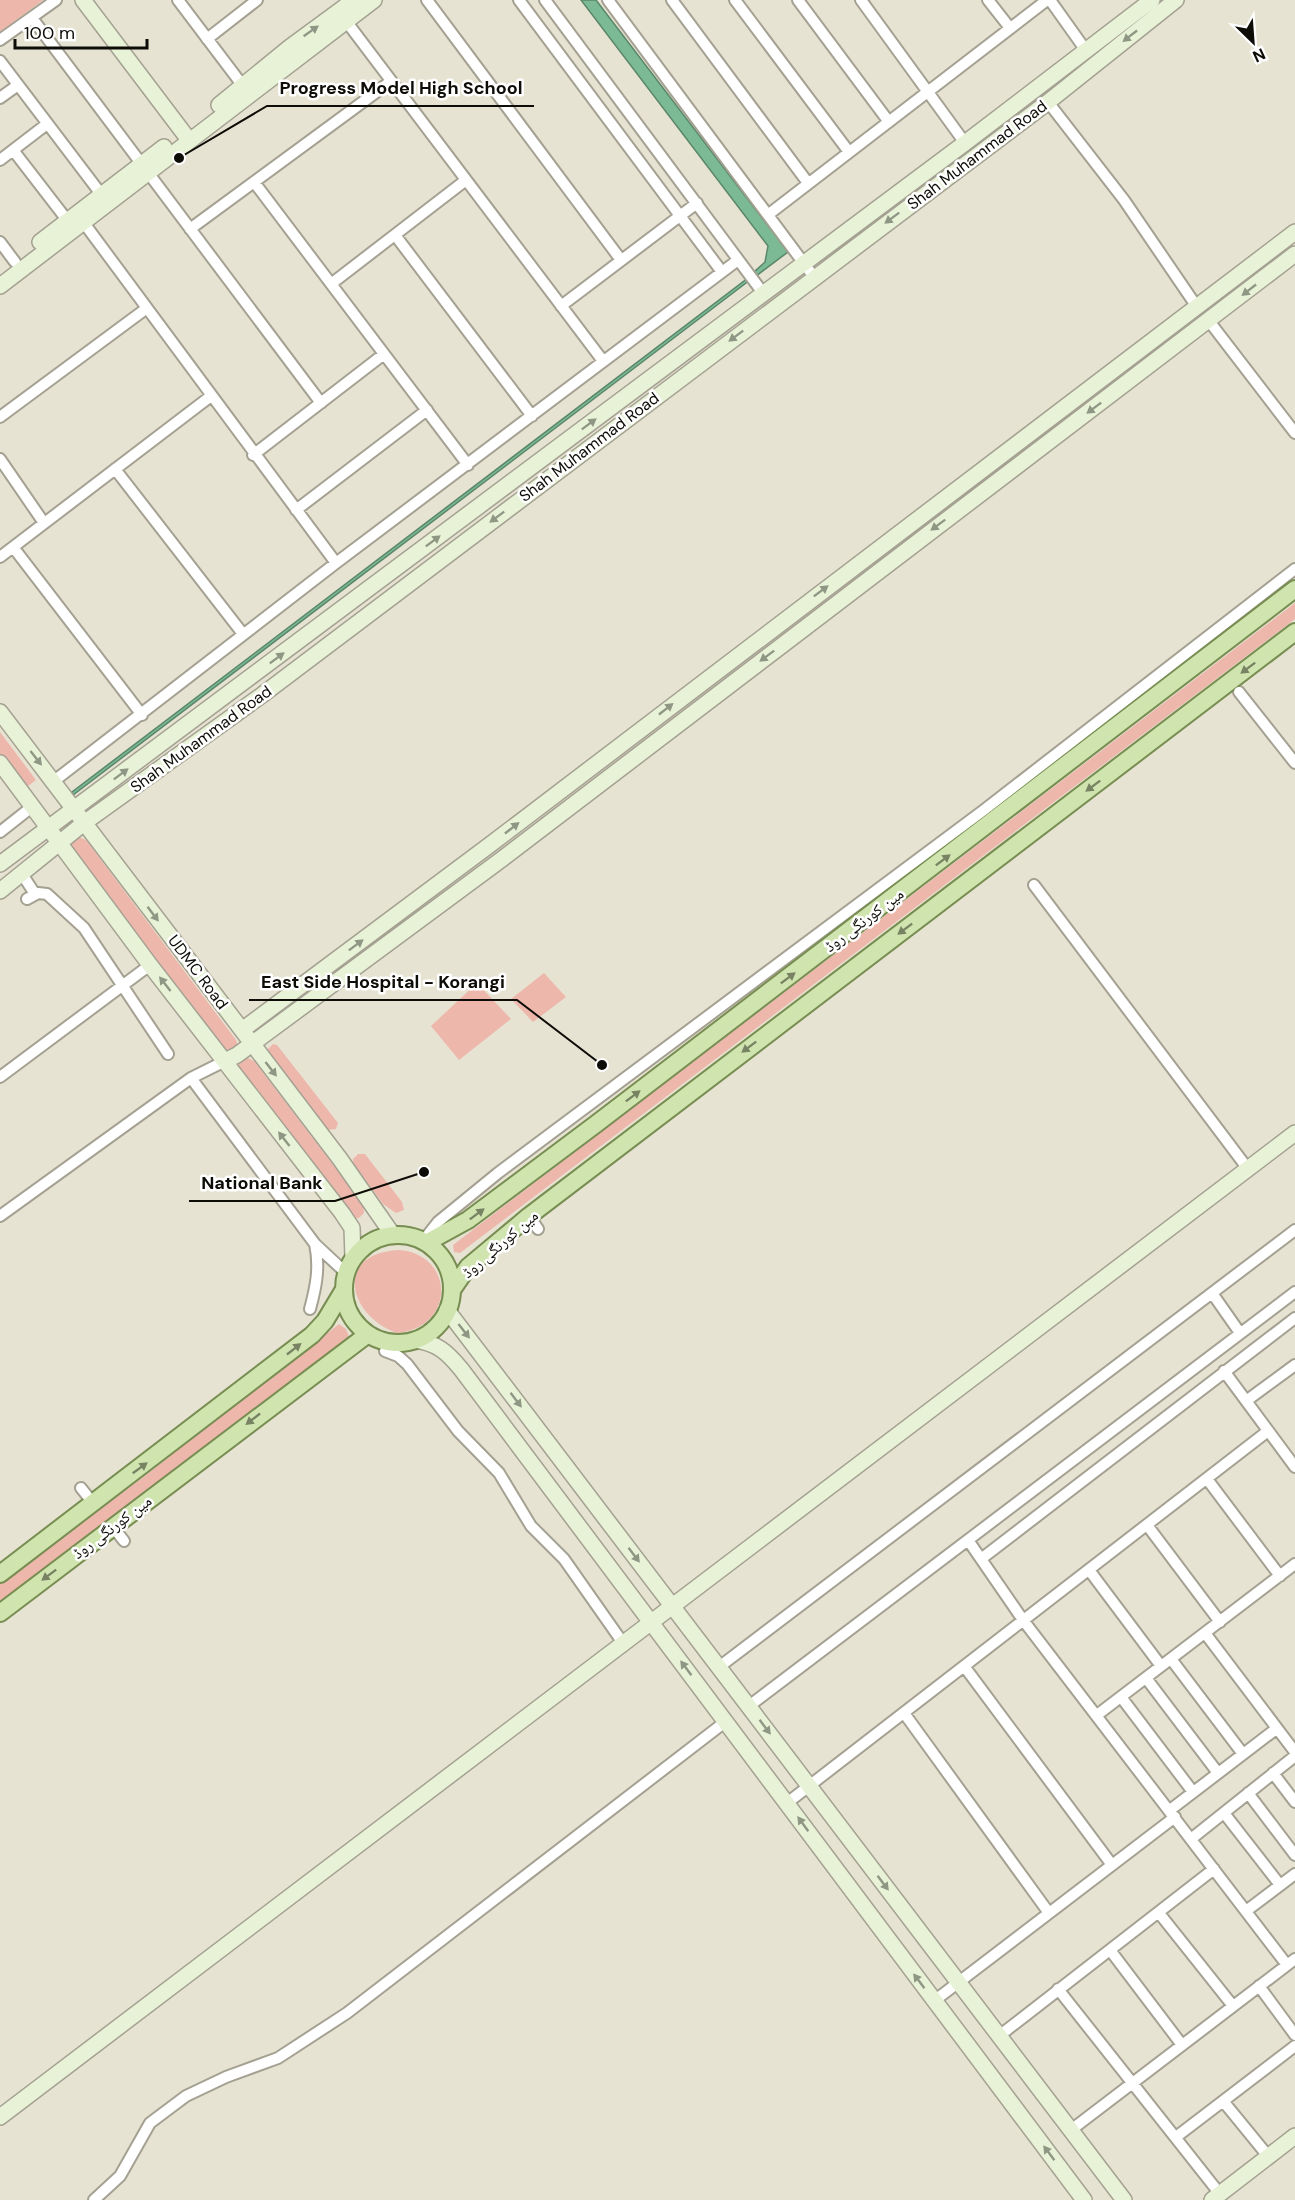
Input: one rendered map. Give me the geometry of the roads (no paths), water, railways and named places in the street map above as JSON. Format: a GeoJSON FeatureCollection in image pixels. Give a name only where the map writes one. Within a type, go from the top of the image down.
{"type":"FeatureCollection","features":[{"type":"Feature","properties":{"kind":"main road"},"geometry":{"type":"LineString","coordinates":[[83,0],[187,136]]}},
{"type":"Feature","properties":{"kind":"main road"},"geometry":{"type":"LineString","coordinates":[[342,16],[354,0]]}},
{"type":"Feature","properties":{"kind":"main road"},"geometry":{"type":"LineString","coordinates":[[0,273],[187,136],[342,16],[374,0]]}},
{"type":"Feature","properties":{"kind":"main road","name":"Shah Muhammad Road"},"geometry":{"type":"LineString","coordinates":[[0,864],[88,799],[756,285],[804,262],[1087,52],[1152,0]]}},
{"type":"Feature","properties":{"kind":"main road","name":"Shah Muhammad Road"},"geometry":{"type":"LineString","coordinates":[[0,891],[84,823],[262,695],[1048,102],[1176,0]]}},
{"type":"Feature","properties":{"kind":"main road"},"geometry":{"type":"LineString","coordinates":[[187,136],[243,86],[294,53]]}},
{"type":"Feature","properties":{"kind":"main road"},"geometry":{"type":"LineString","coordinates":[[0,286],[101,194],[144,167]]}},
{"type":"Feature","properties":{"kind":"main road"},"geometry":{"type":"LineString","coordinates":[[242,1030],[491,844],[711,674],[1295,232]]}},
{"type":"Feature","properties":{"kind":"main road"},"geometry":{"type":"LineString","coordinates":[[225,1061],[252,1044],[502,859],[1295,254]]}},
{"type":"Feature","properties":{"kind":"main road"},"geometry":{"type":"LineString","coordinates":[[1211,296],[1216,316]]}},
{"type":"Feature","properties":{"kind":"main road"},"geometry":{"type":"LineString","coordinates":[[885,543],[896,557]]}},
{"type":"Feature","properties":{"kind":"main road","name":"مین کورنگی روڈ"},"geometry":{"type":"LineString","coordinates":[[425,1242],[468,1220],[596,1124],[1295,589]]}},
{"type":"Feature","properties":{"kind":"main road"},"geometry":{"type":"LineString","coordinates":[[794,612],[805,627]]}},
{"type":"Feature","properties":{"kind":"main road","name":"مین کورنگی روڈ"},"geometry":{"type":"LineString","coordinates":[[452,1290],[468,1267],[534,1223],[1295,632]]}},
{"type":"Feature","properties":{"kind":"main road"},"geometry":{"type":"LineString","coordinates":[[711,674],[722,690]]}},
{"type":"Feature","properties":{"kind":"main road","name":"UDMC Road"},"geometry":{"type":"LineString","coordinates":[[0,712],[334,1151],[393,1235]]}},
{"type":"Feature","properties":{"kind":"main road","name":"UDMC Road"},"geometry":{"type":"LineString","coordinates":[[0,763],[150,965],[342,1213],[352,1228],[350,1266]]}},
{"type":"Feature","properties":{"kind":"main road"},"geometry":{"type":"LineString","coordinates":[[584,772],[594,787]]}},
{"type":"Feature","properties":{"kind":"main road"},"geometry":{"type":"LineString","coordinates":[[88,799],[88,810],[100,813]]}},
{"type":"Feature","properties":{"kind":"main road"},"geometry":{"type":"LineString","coordinates":[[491,844],[502,859]]}},
{"type":"Feature","properties":{"kind":"main road"},"geometry":{"type":"LineString","coordinates":[[17,851],[28,853],[32,860],[26,871]]}},
{"type":"Feature","properties":{"kind":"main road"},"geometry":{"type":"LineString","coordinates":[[0,2117],[1295,1133]]}},
{"type":"Feature","properties":{"kind":"main road"},"geometry":{"type":"LineString","coordinates":[[415,1340],[433,1329],[447,1310],[452,1290],[449,1271],[440,1255],[425,1242],[409,1236],[393,1235],[371,1242],[350,1266],[343,1291],[347,1308],[356,1324],[368,1334],[387,1342],[415,1340],[431,1342],[452,1358],[1084,2200]]}},
{"type":"Feature","properties":{"kind":"main road","name":"مین کورنگی روڈ"},"geometry":{"type":"LineString","coordinates":[[0,1574],[312,1335],[325,1321],[343,1291]]}},
{"type":"Feature","properties":{"kind":"main road"},"geometry":{"type":"LineString","coordinates":[[447,1310],[1124,2200]]}},
{"type":"Feature","properties":{"kind":"main road","name":"مین کورنگی روڈ"},"geometry":{"type":"LineString","coordinates":[[0,1613],[368,1334]]}},
{"type":"Feature","properties":{"kind":"main road"},"geometry":{"type":"LineString","coordinates":[[1216,2197],[1295,2136]]}},
{"type":"Feature","properties":{"kind":"street"},"geometry":{"type":"LineString","coordinates":[[0,40],[56,0]]}},
{"type":"Feature","properties":{"kind":"street"},"geometry":{"type":"LineString","coordinates":[[178,0],[243,86]]}},
{"type":"Feature","properties":{"kind":"street"},"geometry":{"type":"LineString","coordinates":[[207,39],[256,0]]}},
{"type":"Feature","properties":{"kind":"street"},"geometry":{"type":"LineString","coordinates":[[428,0],[621,260]]}},
{"type":"Feature","properties":{"kind":"street"},"geometry":{"type":"LineString","coordinates":[[519,0],[722,272]]}},
{"type":"Feature","properties":{"kind":"street"},"geometry":{"type":"LineString","coordinates":[[545,0],[756,285]]}},
{"type":"Feature","properties":{"kind":"street"},"geometry":{"type":"LineString","coordinates":[[608,0],[814,277]]}},
{"type":"Feature","properties":{"kind":"street"},"geometry":{"type":"LineString","coordinates":[[672,0],[808,183]]}},
{"type":"Feature","properties":{"kind":"street"},"geometry":{"type":"LineString","coordinates":[[735,0],[849,153]]}},
{"type":"Feature","properties":{"kind":"street"},"geometry":{"type":"LineString","coordinates":[[798,0],[889,122]]}},
{"type":"Feature","properties":{"kind":"street"},"geometry":{"type":"LineString","coordinates":[[861,0],[930,91],[965,143]]}},
{"type":"Feature","properties":{"kind":"street"},"geometry":{"type":"LineString","coordinates":[[988,0],[1010,28]]}},
{"type":"Feature","properties":{"kind":"street"},"geometry":{"type":"LineString","coordinates":[[769,214],[1048,0],[1087,52]]}},
{"type":"Feature","properties":{"kind":"street"},"geometry":{"type":"LineString","coordinates":[[342,16],[603,361]]}},
{"type":"Feature","properties":{"kind":"street"},"geometry":{"type":"LineString","coordinates":[[32,18],[321,403]]}},
{"type":"Feature","properties":{"kind":"street"},"geometry":{"type":"LineString","coordinates":[[0,61],[101,194]]}},
{"type":"Feature","properties":{"kind":"street"},"geometry":{"type":"LineString","coordinates":[[190,229],[390,82]]}},
{"type":"Feature","properties":{"kind":"street"},"geometry":{"type":"LineString","coordinates":[[0,98],[18,85]]}},
{"type":"Feature","properties":{"kind":"street"},"geometry":{"type":"LineString","coordinates":[[1048,102],[1124,200],[1197,307]]}},
{"type":"Feature","properties":{"kind":"street"},"geometry":{"type":"LineString","coordinates":[[0,160],[47,124]]}},
{"type":"Feature","properties":{"kind":"street"},"geometry":{"type":"LineString","coordinates":[[13,150],[76,218],[147,308],[336,563]]}},
{"type":"Feature","properties":{"kind":"street"},"geometry":{"type":"LineString","coordinates":[[331,284],[466,180]]}},
{"type":"Feature","properties":{"kind":"street"},"geometry":{"type":"LineString","coordinates":[[254,182],[468,465]]}},
{"type":"Feature","properties":{"kind":"street"},"geometry":{"type":"LineString","coordinates":[[561,306],[696,203]]}},
{"type":"Feature","properties":{"kind":"street"},"geometry":{"type":"LineString","coordinates":[[395,235],[532,416]]}},
{"type":"Feature","properties":{"kind":"street"},"geometry":{"type":"LineString","coordinates":[[0,242],[15,262]]}},
{"type":"Feature","properties":{"kind":"street"},"geometry":{"type":"LineString","coordinates":[[54,781],[336,563],[738,260]]}},
{"type":"Feature","properties":{"kind":"street"},"geometry":{"type":"LineString","coordinates":[[0,417],[147,308]]}},
{"type":"Feature","properties":{"kind":"street"},"geometry":{"type":"LineString","coordinates":[[1216,316],[1295,433]]}},
{"type":"Feature","properties":{"kind":"street"},"geometry":{"type":"LineString","coordinates":[[253,454],[384,354]]}},
{"type":"Feature","properties":{"kind":"street"},"geometry":{"type":"LineString","coordinates":[[0,557],[211,396]]}},
{"type":"Feature","properties":{"kind":"street"},"geometry":{"type":"LineString","coordinates":[[296,510],[427,410]]}},
{"type":"Feature","properties":{"kind":"street"},"geometry":{"type":"LineString","coordinates":[[0,459],[44,523]]}},
{"type":"Feature","properties":{"kind":"street"},"geometry":{"type":"LineString","coordinates":[[115,469],[243,634]]}},
{"type":"Feature","properties":{"kind":"street"},"geometry":{"type":"LineString","coordinates":[[13,547],[142,715]]}},
{"type":"Feature","properties":{"kind":"street"},"geometry":{"type":"LineString","coordinates":[[425,1242],[438,1222],[464,1200],[993,803],[1295,569]]}},
{"type":"Feature","properties":{"kind":"street"},"geometry":{"type":"LineString","coordinates":[[1239,692],[1295,763]]}},
{"type":"Feature","properties":{"kind":"street"},"geometry":{"type":"LineString","coordinates":[[0,832],[33,807]]}},
{"type":"Feature","properties":{"kind":"street"},"geometry":{"type":"LineString","coordinates":[[26,871],[31,896],[42,892],[54,898],[84,928],[121,987],[168,1054]]}},
{"type":"Feature","properties":{"kind":"street"},"geometry":{"type":"LineString","coordinates":[[1034,885],[1124,1009],[1248,1169]]}},
{"type":"Feature","properties":{"kind":"street"},"geometry":{"type":"LineString","coordinates":[[0,1077],[150,965]]}},
{"type":"Feature","properties":{"kind":"street"},"geometry":{"type":"LineString","coordinates":[[0,1216],[191,1078],[225,1061]]}},
{"type":"Feature","properties":{"kind":"street"},"geometry":{"type":"LineString","coordinates":[[191,1078],[315,1244],[350,1266]]}},
{"type":"Feature","properties":{"kind":"street"},"geometry":{"type":"LineString","coordinates":[[586,1110],[596,1124]]}},
{"type":"Feature","properties":{"kind":"street"},"geometry":{"type":"LineString","coordinates":[[719,1667],[1295,1230]]}},
{"type":"Feature","properties":{"kind":"street"},"geometry":{"type":"LineString","coordinates":[[310,1310],[317,1279],[318,1257],[315,1244]]}},
{"type":"Feature","properties":{"kind":"street"},"geometry":{"type":"LineString","coordinates":[[748,1706],[1295,1292]]}},
{"type":"Feature","properties":{"kind":"street"},"geometry":{"type":"LineString","coordinates":[[1212,1293],[1240,1333]]}},
{"type":"Feature","properties":{"kind":"street"},"geometry":{"type":"LineString","coordinates":[[981,1558],[1295,1318]]}},
{"type":"Feature","properties":{"kind":"street"},"geometry":{"type":"LineString","coordinates":[[415,1340],[385,1351],[398,1356],[407,1364],[458,1431],[499,1473],[531,1526],[564,1559],[623,1643]]}},
{"type":"Feature","properties":{"kind":"street"},"geometry":{"type":"LineString","coordinates":[[1246,1401],[1295,1365]]}},
{"type":"Feature","properties":{"kind":"street"},"geometry":{"type":"LineString","coordinates":[[1224,1371],[1268,1431],[1293,1460]]}},
{"type":"Feature","properties":{"kind":"street"},"geometry":{"type":"LineString","coordinates":[[787,1803],[1268,1431]]}},
{"type":"Feature","properties":{"kind":"street"},"geometry":{"type":"LineString","coordinates":[[1207,1479],[1280,1576]]}},
{"type":"Feature","properties":{"kind":"street"},"geometry":{"type":"LineString","coordinates":[[81,1488],[93,1503]]}},
{"type":"Feature","properties":{"kind":"street"},"geometry":{"type":"LineString","coordinates":[[1147,1525],[1220,1622]]}},
{"type":"Feature","properties":{"kind":"street"},"geometry":{"type":"LineString","coordinates":[[113,1527],[124,1541]]}},
{"type":"Feature","properties":{"kind":"street"},"geometry":{"type":"LineString","coordinates":[[968,1540],[1023,1620],[1246,1911],[1291,1962],[1071,2130]]}},
{"type":"Feature","properties":{"kind":"street"},"geometry":{"type":"LineString","coordinates":[[1097,1715],[1295,1564]]}},
{"type":"Feature","properties":{"kind":"street"},"geometry":{"type":"LineString","coordinates":[[1089,1570],[1161,1666]]}},
{"type":"Feature","properties":{"kind":"street"},"geometry":{"type":"LineString","coordinates":[[1191,1839],[1295,1754],[1205,1633]]}},
{"type":"Feature","properties":{"kind":"street"},"geometry":{"type":"LineString","coordinates":[[1171,1659],[1243,1754]]}},
{"type":"Feature","properties":{"kind":"street"},"geometry":{"type":"LineString","coordinates":[[964,1666],[1112,1865]]}},
{"type":"Feature","properties":{"kind":"street"},"geometry":{"type":"LineString","coordinates":[[1146,1678],[1218,1773]]}},
{"type":"Feature","properties":{"kind":"street"},"geometry":{"type":"LineString","coordinates":[[1121,1697],[1193,1792]]}},
{"type":"Feature","properties":{"kind":"street"},"geometry":{"type":"LineString","coordinates":[[904,1713],[1049,1913]]}},
{"type":"Feature","properties":{"kind":"street"},"geometry":{"type":"LineString","coordinates":[[94,2200],[120,2176],[150,2123],[186,2096],[226,2077],[278,2058],[347,2013],[725,1722]]}},
{"type":"Feature","properties":{"kind":"street"},"geometry":{"type":"LineString","coordinates":[[934,2001],[1112,1865],[1172,1814],[1193,1792],[1276,1729]]}},
{"type":"Feature","properties":{"kind":"street"},"geometry":{"type":"LineString","coordinates":[[1274,1773],[1295,1802]]}},
{"type":"Feature","properties":{"kind":"street"},"geometry":{"type":"LineString","coordinates":[[1248,1793],[1295,1855]]}},
{"type":"Feature","properties":{"kind":"street"},"geometry":{"type":"LineString","coordinates":[[1224,1813],[1280,1885]]}},
{"type":"Feature","properties":{"kind":"street"},"geometry":{"type":"LineString","coordinates":[[999,2036],[1214,1869]]}},
{"type":"Feature","properties":{"kind":"street"},"geometry":{"type":"LineString","coordinates":[[1246,1911],[1295,1874]]}},
{"type":"Feature","properties":{"kind":"street"},"geometry":{"type":"LineString","coordinates":[[1159,1913],[1233,2006]]}},
{"type":"Feature","properties":{"kind":"street"},"geometry":{"type":"LineString","coordinates":[[1110,1950],[1182,2044]]}},
{"type":"Feature","properties":{"kind":"street"},"geometry":{"type":"LineString","coordinates":[[1259,1986],[1295,2035]]}},
{"type":"Feature","properties":{"kind":"street"},"geometry":{"type":"LineString","coordinates":[[1058,1989],[1176,2137],[1216,2197]]}},
{"type":"Feature","properties":{"kind":"street"},"geometry":{"type":"LineString","coordinates":[[1176,2137],[1295,2046]]}},
{"type":"Feature","properties":{"kind":"street"},"geometry":{"type":"LineString","coordinates":[[1223,2101],[1268,2156]]}},
{"type":"Feature","properties":{"kind":"place","name":"Progress Model High School"},"geometry":{"type":"Point","coordinates":[179,158]}},
{"type":"Feature","properties":{"kind":"place","name":"East Side Hospital - Korangi"},"geometry":{"type":"Point","coordinates":[602,1065]}},
{"type":"Feature","properties":{"kind":"place","name":"National Bank"},"geometry":{"type":"Point","coordinates":[424,1172]}}]}
